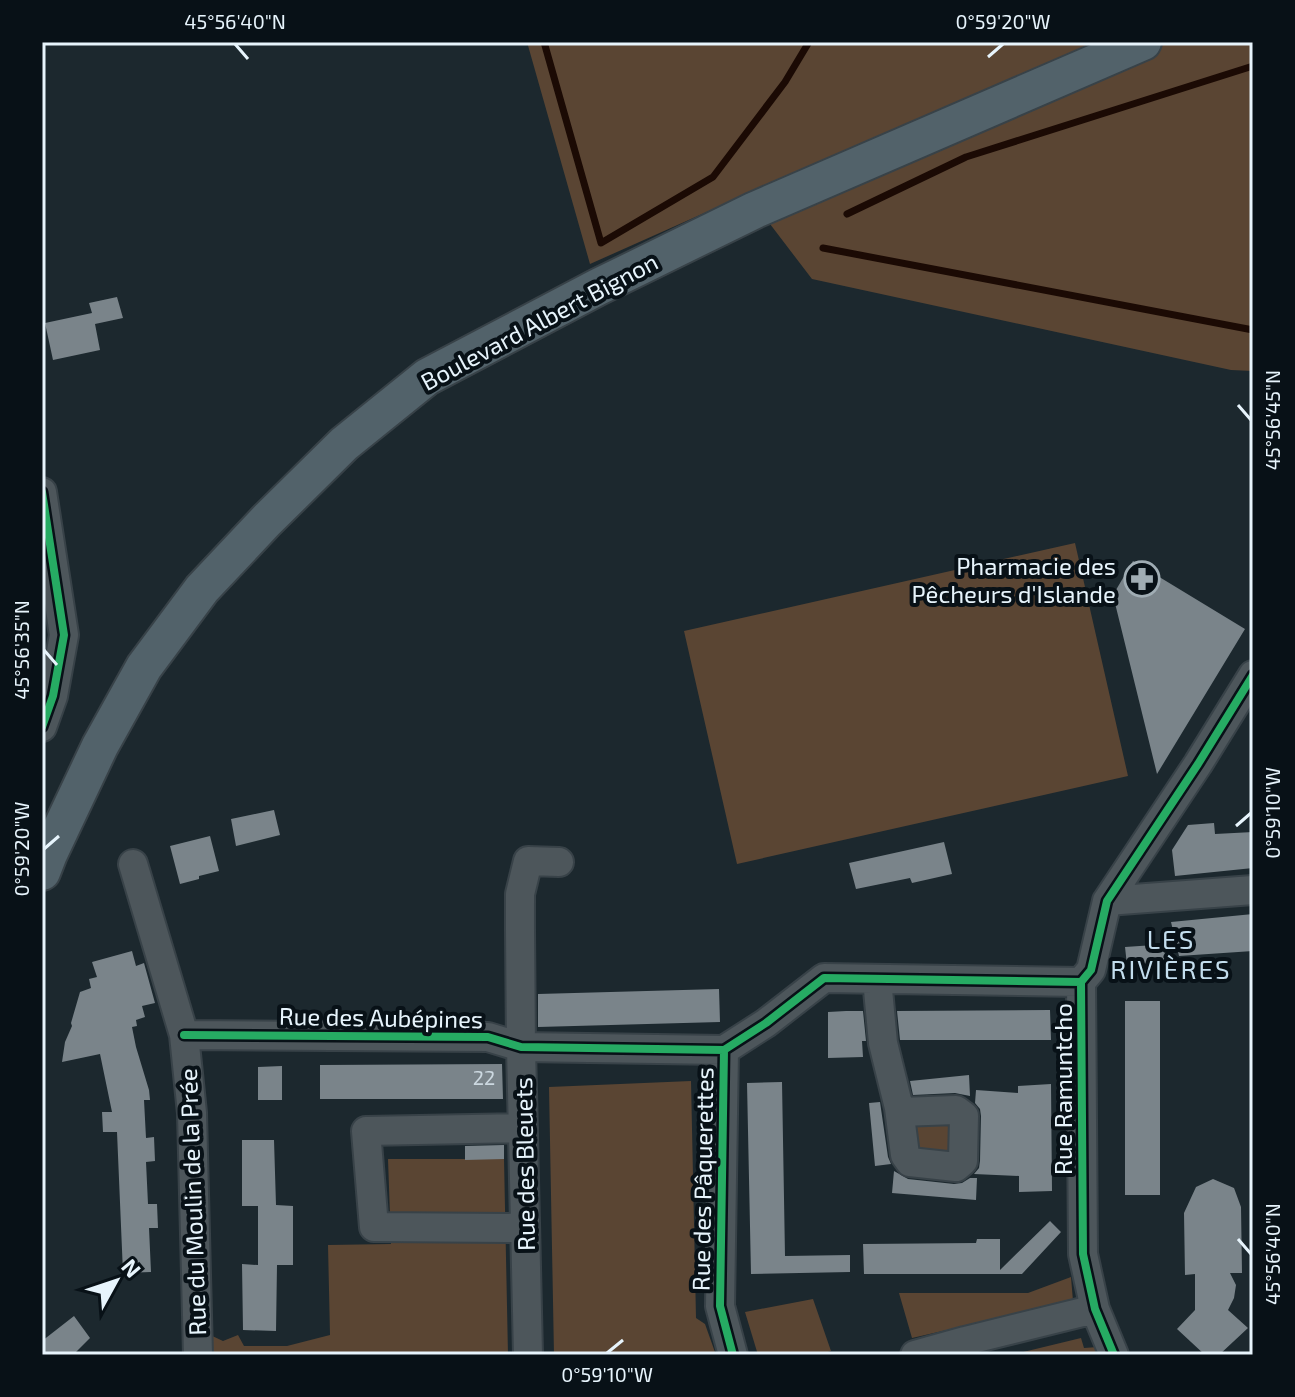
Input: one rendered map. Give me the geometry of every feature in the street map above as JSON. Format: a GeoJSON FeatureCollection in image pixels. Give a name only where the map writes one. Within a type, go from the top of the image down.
{"type":"FeatureCollection","features":[{"type":"Feature","properties":{"kind":"main road","name":"Boulevard Albert Bignon"},"geometry":{"type":"LineString","coordinates":[[42,872],[100,746],[144,667],[202,589],[344,444],[427,377],[598,287],[755,210],[1143,42]]}},
{"type":"Feature","properties":{"kind":"street"},"geometry":{"type":"LineString","coordinates":[[42,492],[64,635],[53,696],[42,727]]}},
{"type":"Feature","properties":{"kind":"street","name":"Rue Ramuntcho"},"geometry":{"type":"LineString","coordinates":[[1114,1355],[1095,1309],[1083,1254],[1081,982],[1091,970],[1107,901],[1253,675]]}},
{"type":"Feature","properties":{"kind":"street","name":"Rue des Bleuets"},"geometry":{"type":"LineString","coordinates":[[528,1355],[520,894],[528,861],[559,862]]}},
{"type":"Feature","properties":{"kind":"street","name":"Rue du Moulin de la Prée"},"geometry":{"type":"LineString","coordinates":[[133,864],[184,1035],[192,1113],[198,1355]]}},
{"type":"Feature","properties":{"kind":"street"},"geometry":{"type":"LineString","coordinates":[[1107,901],[1253,890]]}},
{"type":"Feature","properties":{"kind":"street"},"geometry":{"type":"LineString","coordinates":[[724,1050],[766,1023],[824,978],[1081,982]]}},
{"type":"Feature","properties":{"kind":"street"},"geometry":{"type":"LineString","coordinates":[[877,979],[883,1043],[900,1112]]}},
{"type":"Feature","properties":{"kind":"street","name":"Rue des Aubépines"},"geometry":{"type":"LineString","coordinates":[[184,1035],[488,1037],[521,1047],[724,1050]]}},
{"type":"Feature","properties":{"kind":"street","name":"Rue des Pâquerettes"},"geometry":{"type":"LineString","coordinates":[[724,1050],[720,1306],[733,1355]]}},
{"type":"Feature","properties":{"kind":"street"},"geometry":{"type":"LineString","coordinates":[[523,1128],[366,1131],[374,1227],[525,1226]]}},
{"type":"Feature","properties":{"kind":"street"},"geometry":{"type":"LineString","coordinates":[[915,1355],[1095,1309]]}},
{"type":"Feature","properties":{"kind":"shaded area"},"geometry":{"type":"Polygon","coordinates":[[[527,42],[1253,42],[1253,371],[1231,370],[812,279],[747,194],[590,264],[527,42]]]}},
{"type":"Feature","properties":{"kind":"shaded area"},"geometry":{"type":"Polygon","coordinates":[[[1075,543],[1128,776],[737,864],[684,631],[1075,543]]]}},
{"type":"Feature","properties":{"kind":"shaded area"},"geometry":{"type":"Polygon","coordinates":[[[691,1081],[696,1318],[705,1324],[716,1355],[554,1355],[549,1087],[691,1081]]]}},
{"type":"Feature","properties":{"kind":"shaded area"},"geometry":{"type":"Polygon","coordinates":[[[953,1123],[951,1151],[946,1154],[919,1152],[914,1135],[916,1125],[953,1123]]]}},
{"type":"Feature","properties":{"kind":"shaded area"},"geometry":{"type":"Polygon","coordinates":[[[388,1159],[504,1159],[508,1355],[210,1355],[208,1334],[223,1341],[238,1335],[244,1346],[287,1346],[330,1335],[328,1245],[391,1244],[388,1159]]]}},
{"type":"Feature","properties":{"kind":"shaded area"},"geometry":{"type":"Polygon","coordinates":[[[1071,1277],[1073,1301],[912,1338],[899,1293],[1028,1293],[1071,1277]]]}},
{"type":"Feature","properties":{"kind":"shaded area"},"geometry":{"type":"Polygon","coordinates":[[[813,1299],[831,1351],[818,1355],[758,1355],[745,1312],[813,1299]]]}},
{"type":"Feature","properties":{"kind":"shaded area"},"geometry":{"type":"Polygon","coordinates":[[[1081,1338],[1084,1348],[1098,1347],[1102,1355],[1011,1355],[1081,1338]]]}},
{"type":"Feature","properties":{"kind":"building"},"geometry":{"type":"Polygon","coordinates":[[[117,297],[123,318],[95,324],[100,350],[53,360],[45,323],[92,313],[89,303],[117,297]]]}},
{"type":"Feature","properties":{"kind":"building"},"geometry":{"type":"Polygon","coordinates":[[[1133,561],[1245,629],[1157,774],[1113,595],[1133,561]]]}},
{"type":"Feature","properties":{"kind":"building"},"geometry":{"type":"Polygon","coordinates":[[[274,810],[280,835],[236,846],[231,819],[274,810]]]}},
{"type":"Feature","properties":{"kind":"building"},"geometry":{"type":"Polygon","coordinates":[[[1214,823],[1215,834],[1253,832],[1253,868],[1175,876],[1172,850],[1188,825],[1214,823]]]}},
{"type":"Feature","properties":{"kind":"building"},"geometry":{"type":"Polygon","coordinates":[[[210,836],[219,871],[180,884],[170,846],[210,836]]]}},
{"type":"Feature","properties":{"kind":"building"},"geometry":{"type":"Polygon","coordinates":[[[944,842],[952,874],[912,883],[910,878],[856,889],[849,863],[944,842]]]}},
{"type":"Feature","properties":{"kind":"building"},"geometry":{"type":"Polygon","coordinates":[[[1253,914],[1253,951],[1179,956],[1171,922],[1253,914]]]}},
{"type":"Feature","properties":{"kind":"building"},"geometry":{"type":"Polygon","coordinates":[[[1169,944],[1171,962],[1127,965],[1125,947],[1169,944]]]}},
{"type":"Feature","properties":{"kind":"building"},"geometry":{"type":"Polygon","coordinates":[[[132,951],[136,966],[144,963],[155,1003],[142,1006],[145,1017],[136,1020],[137,1026],[132,1027],[149,1090],[150,1100],[144,1100],[146,1138],[154,1137],[155,1161],[146,1162],[148,1204],[157,1204],[158,1228],[149,1228],[151,1272],[123,1273],[117,1132],[103,1132],[102,1112],[112,1112],[100,1054],[62,1062],[80,992],[91,988],[89,979],[97,977],[92,962],[132,951]]]}},
{"type":"Feature","properties":{"kind":"building"},"geometry":{"type":"Polygon","coordinates":[[[719,989],[720,1022],[538,1027],[538,994],[719,989]]]}},
{"type":"Feature","properties":{"kind":"building"},"geometry":{"type":"Polygon","coordinates":[[[1125,1001],[1160,1001],[1160,1195],[1125,1195],[1125,1001]]]}},
{"type":"Feature","properties":{"kind":"building"},"geometry":{"type":"Polygon","coordinates":[[[1050,1010],[1051,1040],[900,1040],[897,1011],[1050,1010]]]}},
{"type":"Feature","properties":{"kind":"building"},"geometry":{"type":"Polygon","coordinates":[[[863,1011],[866,1041],[862,1041],[863,1057],[828,1058],[828,1012],[863,1011]]]}},
{"type":"Feature","properties":{"kind":"building"},"geometry":{"type":"Polygon","coordinates":[[[502,1064],[503,1099],[320,1099],[320,1065],[502,1064]]]}},
{"type":"Feature","properties":{"kind":"building"},"geometry":{"type":"Polygon","coordinates":[[[282,1066],[282,1100],[258,1100],[258,1067],[282,1066]]]}},
{"type":"Feature","properties":{"kind":"building"},"geometry":{"type":"Polygon","coordinates":[[[969,1075],[970,1096],[955,1093],[913,1095],[910,1081],[969,1075]]]}},
{"type":"Feature","properties":{"kind":"building"},"geometry":{"type":"Polygon","coordinates":[[[782,1082],[785,1256],[850,1255],[850,1272],[751,1274],[747,1083],[782,1082]]]}},
{"type":"Feature","properties":{"kind":"building"},"geometry":{"type":"Polygon","coordinates":[[[1051,1084],[1052,1191],[1019,1192],[1019,1176],[974,1174],[980,1161],[981,1116],[975,1103],[976,1090],[1018,1093],[1018,1086],[1051,1084]]]}},
{"type":"Feature","properties":{"kind":"building"},"geometry":{"type":"Polygon","coordinates":[[[880,1102],[891,1164],[875,1166],[869,1103],[880,1102]]]}},
{"type":"Feature","properties":{"kind":"building"},"geometry":{"type":"Polygon","coordinates":[[[242,1140],[274,1140],[276,1205],[293,1206],[293,1265],[277,1265],[276,1331],[243,1330],[242,1264],[258,1265],[258,1206],[242,1206],[242,1140]]]}},
{"type":"Feature","properties":{"kind":"building"},"geometry":{"type":"Polygon","coordinates":[[[504,1145],[504,1159],[465,1160],[465,1146],[504,1145]]]}},
{"type":"Feature","properties":{"kind":"building"},"geometry":{"type":"Polygon","coordinates":[[[894,1171],[908,1179],[954,1184],[977,1178],[976,1200],[892,1193],[894,1171]]]}},
{"type":"Feature","properties":{"kind":"building"},"geometry":{"type":"Polygon","coordinates":[[[1213,1179],[1234,1188],[1241,1207],[1242,1273],[1230,1273],[1236,1285],[1228,1310],[1248,1328],[1219,1355],[1205,1355],[1177,1329],[1195,1310],[1195,1274],[1185,1275],[1184,1213],[1196,1187],[1213,1179]]]}},
{"type":"Feature","properties":{"kind":"building"},"geometry":{"type":"Polygon","coordinates":[[[1050,1221],[1061,1232],[1022,1274],[864,1274],[863,1244],[976,1243],[977,1239],[1000,1239],[1000,1270],[1050,1221]]]}},
{"type":"Feature","properties":{"kind":"building"},"geometry":{"type":"Polygon","coordinates":[[[74,1316],[90,1338],[73,1355],[42,1355],[42,1341],[74,1316]]]}},
{"type":"Feature","properties":{"kind":"waterway"},"geometry":{"type":"LineString","coordinates":[[544,42],[601,243],[713,177],[785,82],[809,42]]}},
{"type":"Feature","properties":{"kind":"waterway"},"geometry":{"type":"LineString","coordinates":[[847,214],[966,157],[1253,66]]}},
{"type":"Feature","properties":{"kind":"waterway"},"geometry":{"type":"LineString","coordinates":[[823,248],[1253,330]]}},
{"type":"Feature","properties":{"kind":"cycle path"},"geometry":{"type":"LineString","coordinates":[[42,492],[64,635],[53,696],[42,727]]}},
{"type":"Feature","properties":{"kind":"cycle path"},"geometry":{"type":"LineString","coordinates":[[1114,1355],[1095,1309],[1083,1254],[1081,982],[1091,970],[1107,901],[1253,675]]}},
{"type":"Feature","properties":{"kind":"cycle path"},"geometry":{"type":"LineString","coordinates":[[184,1035],[488,1037],[521,1047],[724,1050],[766,1023],[824,978],[1081,982]]}},
{"type":"Feature","properties":{"kind":"cycle path"},"geometry":{"type":"LineString","coordinates":[[724,1050],[720,1306],[733,1355]]}},
{"type":"Feature","properties":{"kind":"place","name":"Pharmacie des Pêcheurs d'Islande"},"geometry":{"type":"Point","coordinates":[1142,579]}},
{"type":"Feature","properties":{"kind":"district","name":"LES RIVIÈRES"},"geometry":{"type":"Point","coordinates":[1171,953]}}]}
